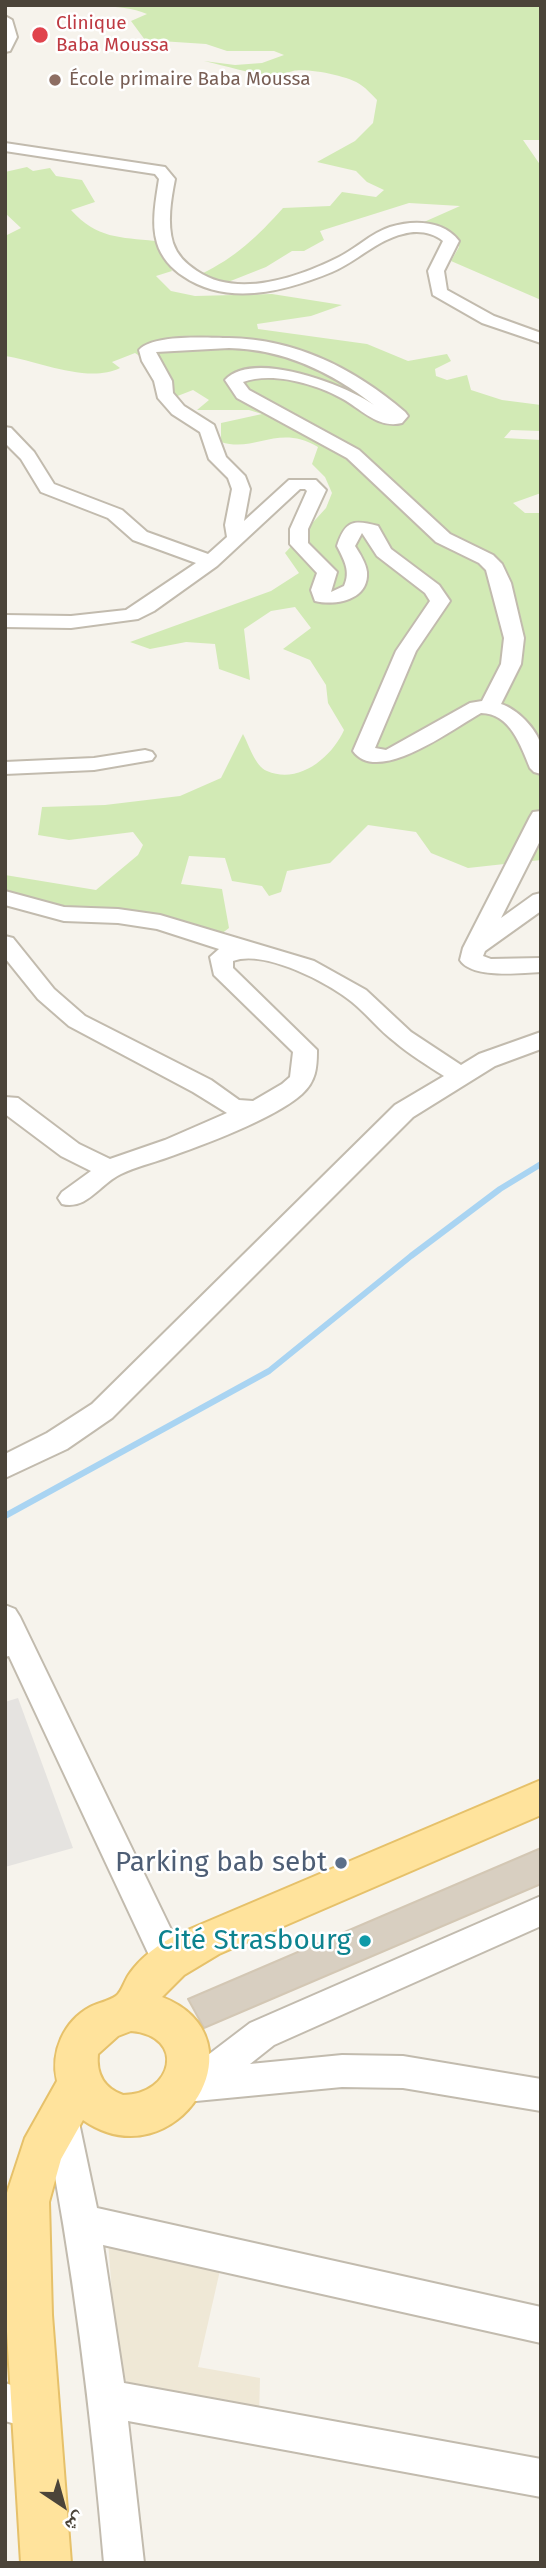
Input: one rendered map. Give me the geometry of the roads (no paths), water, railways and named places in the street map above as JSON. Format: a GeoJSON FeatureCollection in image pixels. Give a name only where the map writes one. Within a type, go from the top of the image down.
{"type":"FeatureCollection","features":[{"type":"Feature","properties":{"kind":"main road"},"geometry":{"type":"LineString","coordinates":[[131,2011],[144,1984],[169,1959],[204,1941],[541,1797]]}},
{"type":"Feature","properties":{"kind":"main road"},"geometry":{"type":"LineString","coordinates":[[46,2563],[21,2407],[29,2315],[27,2202],[41,2152],[70,2098],[78,2050],[86,2035],[98,2022],[114,2014],[131,2011],[156,2014],[176,2027],[187,2048],[187,2089],[154,2112],[124,2116],[70,2098]]}},
{"type":"Feature","properties":{"kind":"street"},"geometry":{"type":"LineString","coordinates":[[5,20],[10,37],[5,48]]}},
{"type":"Feature","properties":{"kind":"street"},"geometry":{"type":"LineString","coordinates":[[5,147],[160,170],[167,179],[163,237],[168,251],[188,274],[218,286],[254,288],[285,282],[348,259],[392,232],[411,228],[433,230],[448,237],[451,242],[436,271],[439,292],[464,309],[506,329],[541,338]]}},
{"type":"Feature","properties":{"kind":"street"},"geometry":{"type":"LineString","coordinates":[[236,537],[234,525],[241,489],[236,476],[218,459],[208,429],[177,410],[164,394],[163,381],[147,351],[154,347],[219,342],[280,349],[297,354],[338,374],[399,416],[396,419],[386,419],[346,393],[286,376],[255,373],[234,380],[243,394],[353,454],[443,538],[486,559],[495,568],[514,638],[511,664],[490,705]]}},
{"type":"Feature","properties":{"kind":"street"},"geometry":{"type":"LineString","coordinates":[[5,432],[28,456],[47,488],[115,514],[140,536],[176,547],[210,562]]}},
{"type":"Feature","properties":{"kind":"street"},"geometry":{"type":"LineString","coordinates":[[5,621],[71,622],[131,615],[147,607],[210,562],[295,484],[310,484],[317,490],[299,529],[299,544],[327,572],[321,590],[322,597],[334,600],[346,595],[355,584],[357,570],[346,546],[351,531],[360,527],[371,530],[384,552],[432,589],[440,601],[406,650],[363,751],[378,758],[393,754],[477,707],[490,705],[505,712],[523,730],[541,768]]}},
{"type":"Feature","properties":{"kind":"street"},"geometry":{"type":"LineString","coordinates":[[5,768],[94,764],[145,756]]}},
{"type":"Feature","properties":{"kind":"street"},"geometry":{"type":"LineString","coordinates":[[541,817],[474,948],[471,960],[489,966],[541,965]]}},
{"type":"Feature","properties":{"kind":"street"},"geometry":{"type":"LineString","coordinates":[[5,898],[64,914],[118,916],[160,922],[242,949],[297,963],[353,991],[402,1037],[461,1076]]}},
{"type":"Feature","properties":{"kind":"street"},"geometry":{"type":"LineString","coordinates":[[474,948],[541,900]]}},
{"type":"Feature","properties":{"kind":"street"},"geometry":{"type":"LineString","coordinates":[[5,943],[46,994],[77,1021],[202,1086],[233,1107],[257,1110]]}},
{"type":"Feature","properties":{"kind":"street"},"geometry":{"type":"LineString","coordinates":[[71,1198],[111,1168],[174,1146],[257,1110],[291,1090],[301,1080],[305,1067],[305,1050],[222,970],[221,957],[228,951],[242,949]]}},
{"type":"Feature","properties":{"kind":"street"},"geometry":{"type":"LineString","coordinates":[[5,1467],[57,1440],[102,1411],[404,1111],[488,1060],[541,1040]]}},
{"type":"Feature","properties":{"kind":"street"},"geometry":{"type":"LineString","coordinates":[[9,1104],[91,1164],[111,1168]]}},
{"type":"Feature","properties":{"kind":"street"},"geometry":{"type":"LineString","coordinates":[[9,1634],[169,1959]]}},
{"type":"Feature","properties":{"kind":"street"},"geometry":{"type":"LineString","coordinates":[[187,2089],[262,2034],[541,1910]]}},
{"type":"Feature","properties":{"kind":"street"},"geometry":{"type":"LineString","coordinates":[[187,2089],[342,2071],[403,2072],[541,2095]]}},
{"type":"Feature","properties":{"kind":"street"},"geometry":{"type":"LineString","coordinates":[[70,2098],[108,2399],[124,2563]]}},
{"type":"Feature","properties":{"kind":"street"},"geometry":{"type":"LineString","coordinates":[[84,2223],[541,2325]]}},
{"type":"Feature","properties":{"kind":"street"},"geometry":{"type":"LineString","coordinates":[[108,2399],[541,2478]]}},
{"type":"Feature","properties":{"kind":"waterway"},"geometry":{"type":"LineString","coordinates":[[5,1516],[269,1371],[411,1256],[500,1189],[541,1164]]}},
{"type":"Feature","properties":{"kind":"place","name":"Clinique Baba Moussa"},"geometry":{"type":"Point","coordinates":[40,35]}},
{"type":"Feature","properties":{"kind":"place","name":"École primaire Baba Moussa"},"geometry":{"type":"Point","coordinates":[55,80]}},
{"type":"Feature","properties":{"kind":"place","name":"Parking bab sebt"},"geometry":{"type":"Point","coordinates":[341,1863]}},
{"type":"Feature","properties":{"kind":"place","name":"Cité Strasbourg"},"geometry":{"type":"Point","coordinates":[365,1941]}}]}
